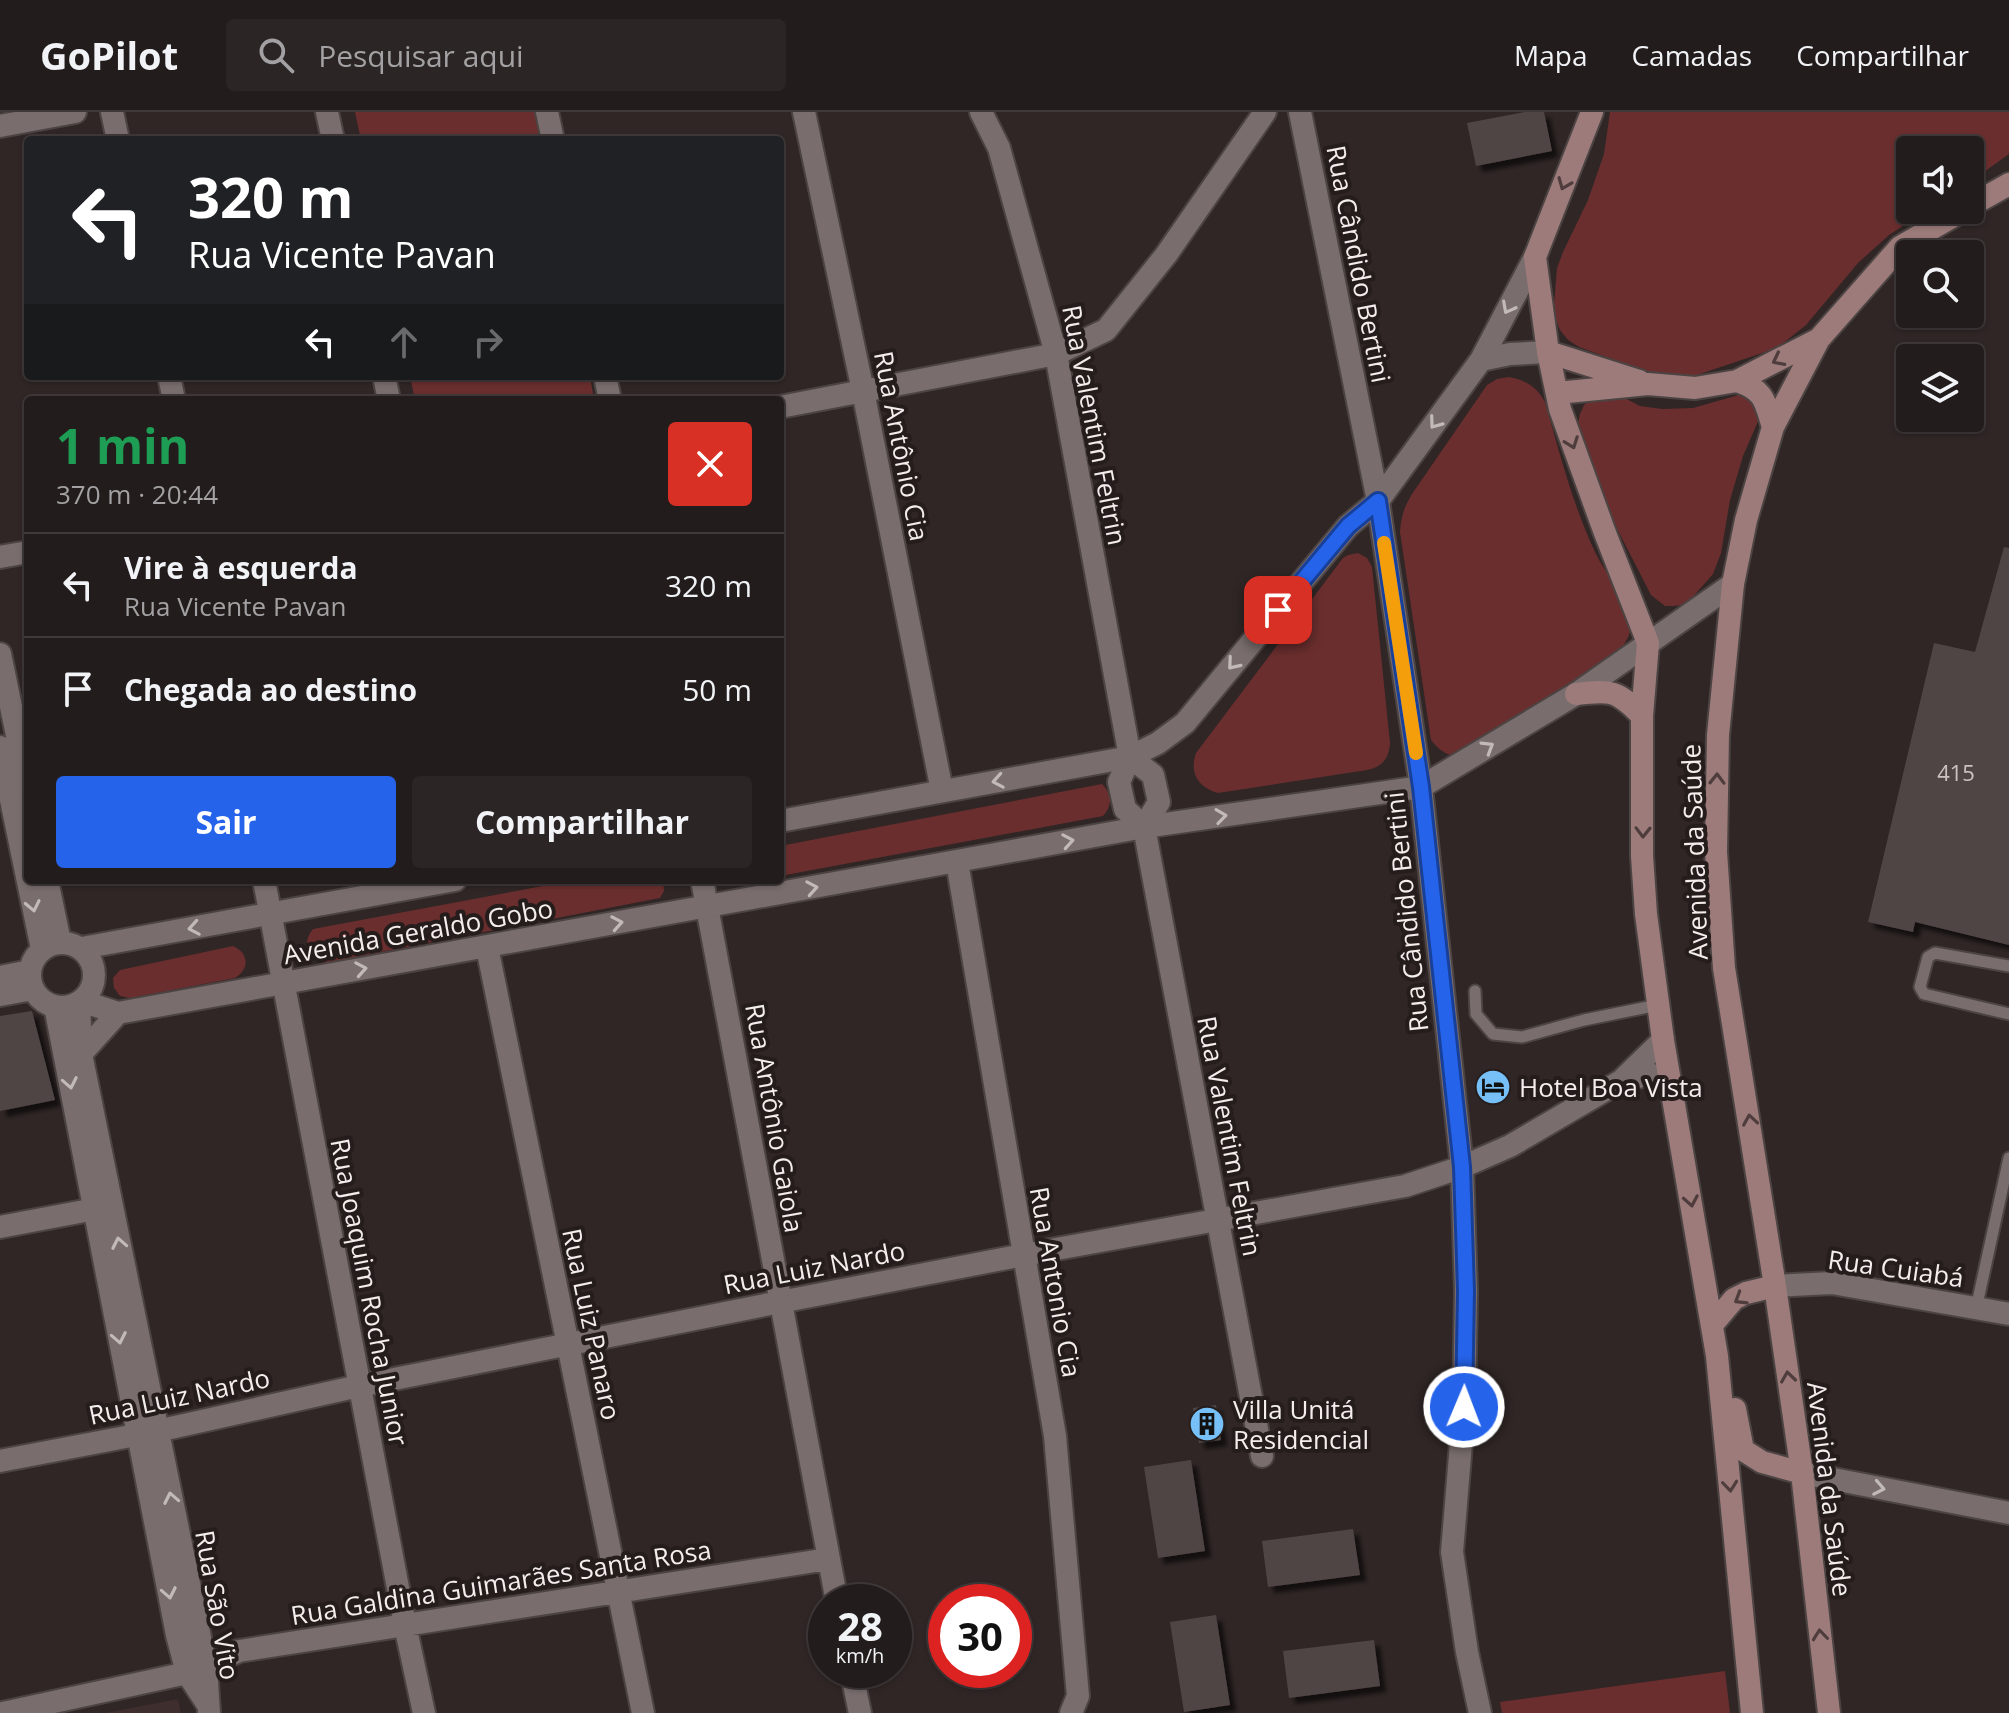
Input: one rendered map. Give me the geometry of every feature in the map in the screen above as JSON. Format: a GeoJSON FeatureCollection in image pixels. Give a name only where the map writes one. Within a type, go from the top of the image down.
{"type":"FeatureCollection","features":[{"type":"Feature","properties":{"kind":"main road"},"geometry":{"type":"LineString","coordinates":[[1535,257],[1592,112]]}},
{"type":"Feature","properties":{"kind":"main road"},"geometry":{"type":"LineString","coordinates":[[1984,198],[2009,184]]}},
{"type":"Feature","properties":{"kind":"main road","name":"Avenida da Saúde"},"geometry":{"type":"LineString","coordinates":[[1829,1713],[1802,1473],[1724,968],[1716,852],[1718,735],[1733,584],[1746,520],[1773,427],[1819,339],[1900,247],[1940,224]]}},
{"type":"Feature","properties":{"kind":"main road","name":"Avenida da Saúde"},"geometry":{"type":"LineString","coordinates":[[1535,257],[1548,352],[1560,409],[1648,643],[1642,716],[1642,856],[1646,914],[1663,1040],[1717,1356],[1752,1713]]}},
{"type":"Feature","properties":{"kind":"main road"},"geometry":{"type":"LineString","coordinates":[[1557,393],[1648,384],[1695,388],[1737,381],[1819,339]]}},
{"type":"Feature","properties":{"kind":"main road"},"geometry":{"type":"LineString","coordinates":[[1548,352],[1648,384]]}},
{"type":"Feature","properties":{"kind":"main road"},"geometry":{"type":"LineString","coordinates":[[1737,381],[1760,392],[1773,427]]}},
{"type":"Feature","properties":{"kind":"main road"},"geometry":{"type":"LineString","coordinates":[[1576,694],[1605,691],[1619,695],[1642,716]]}},
{"type":"Feature","properties":{"kind":"main road"},"geometry":{"type":"LineString","coordinates":[[1712,1325],[1734,1299],[1775,1286]]}},
{"type":"Feature","properties":{"kind":"main road"},"geometry":{"type":"LineString","coordinates":[[1717,1356],[1728,1369],[1743,1450],[1762,1462],[1802,1473]]}},
{"type":"Feature","properties":{"kind":"street"},"geometry":{"type":"LineString","coordinates":[[0,126],[75,112]]}},
{"type":"Feature","properties":{"kind":"street"},"geometry":{"type":"LineString","coordinates":[[112,112],[117,136]]}},
{"type":"Feature","properties":{"kind":"street"},"geometry":{"type":"LineString","coordinates":[[327,112],[332,136]]}},
{"type":"Feature","properties":{"kind":"street"},"geometry":{"type":"LineString","coordinates":[[547,112],[552,136]]}},
{"type":"Feature","properties":{"kind":"street","name":"Rua Antônio Cia"},"geometry":{"type":"LineString","coordinates":[[804,112],[942,791]]}},
{"type":"Feature","properties":{"kind":"street","name":"Rua Valentim Feltrin"},"geometry":{"type":"LineString","coordinates":[[981,112],[999,148],[1056,354],[1130,757],[1119,782],[1125,809],[1144,827],[1262,1456]]}},
{"type":"Feature","properties":{"kind":"street"},"geometry":{"type":"LineString","coordinates":[[784,406],[1056,354],[1106,330],[1166,255],[1265,112]]}},
{"type":"Feature","properties":{"kind":"street","name":"Rua Cândido Bertini"},"geometry":{"type":"LineString","coordinates":[[1300,112],[1378,501],[1421,787],[1462,1167],[1466,1291],[1464,1407],[1452,1552],[1480,1713]]}},
{"type":"Feature","properties":{"kind":"street"},"geometry":{"type":"LineString","coordinates":[[784,820],[1130,757],[1158,743],[1185,723],[1348,526],[1378,501],[1481,360],[1535,257]]}},
{"type":"Feature","properties":{"kind":"street"},"geometry":{"type":"LineString","coordinates":[[1481,360],[1510,354],[1548,352]]}},
{"type":"Feature","properties":{"kind":"street"},"geometry":{"type":"LineString","coordinates":[[0,557],[24,553]]}},
{"type":"Feature","properties":{"kind":"street"},"geometry":{"type":"LineString","coordinates":[[1421,787],[1576,694],[1733,584]]}},
{"type":"Feature","properties":{"kind":"street"},"geometry":{"type":"LineString","coordinates":[[0,654],[7,762],[24,820]]}},
{"type":"Feature","properties":{"kind":"street"},"geometry":{"type":"LineString","coordinates":[[1130,757],[1153,775],[1159,802],[1144,827]]}},
{"type":"Feature","properties":{"kind":"street"},"geometry":{"type":"LineString","coordinates":[[7,762],[24,783]]}},
{"type":"Feature","properties":{"kind":"street","name":"Avenida Geraldo Gobo"},"geometry":{"type":"LineString","coordinates":[[80,1002],[118,1013],[1144,827],[1421,787]]}},
{"type":"Feature","properties":{"kind":"street","name":"Rua Antonio Cia"},"geometry":{"type":"LineString","coordinates":[[957,862],[1055,1436],[1078,1696],[1071,1713]]}},
{"type":"Feature","properties":{"kind":"street"},"geometry":{"type":"LineString","coordinates":[[43,884],[61,947]]}},
{"type":"Feature","properties":{"kind":"street"},"geometry":{"type":"LineString","coordinates":[[48,884],[61,947]]}},
{"type":"Feature","properties":{"kind":"street","name":"Rua Joaquim Rocha Junior"},"geometry":{"type":"LineString","coordinates":[[265,884],[424,1713]]}},
{"type":"Feature","properties":{"kind":"street","name":"Avenida Geraldo Gobo"},"geometry":{"type":"LineString","coordinates":[[61,947],[433,884]]}},
{"type":"Feature","properties":{"kind":"street","name":"Rua Antônio Gaiola"},"geometry":{"type":"LineString","coordinates":[[703,884],[833,1584]]}},
{"type":"Feature","properties":{"kind":"street"},"geometry":{"type":"LineString","coordinates":[[61,947],[89,955],[95,975],[88,994],[80,1002],[63,1007],[42,1000],[31,980],[34,959],[61,947]]}},
{"type":"Feature","properties":{"kind":"street","name":"Rua Luiz Panaro"},"geometry":{"type":"LineString","coordinates":[[487,947],[643,1713]]}},
{"type":"Feature","properties":{"kind":"street"},"geometry":{"type":"LineString","coordinates":[[0,977],[31,980]]}},
{"type":"Feature","properties":{"kind":"street"},"geometry":{"type":"LineString","coordinates":[[0,995],[31,980]]}},
{"type":"Feature","properties":{"kind":"street","name":"Rua São Vito"},"geometry":{"type":"LineString","coordinates":[[80,1002],[81,1054],[103,1207]]}},
{"type":"Feature","properties":{"kind":"street","name":"Rua São Vito"},"geometry":{"type":"LineString","coordinates":[[55,1006],[103,1207],[148,1433],[177,1635],[196,1670],[208,1708]]}},
{"type":"Feature","properties":{"kind":"street"},"geometry":{"type":"LineString","coordinates":[[81,1054],[118,1013]]}},
{"type":"Feature","properties":{"kind":"street","name":"Rua Luiz Nardo"},"geometry":{"type":"LineString","coordinates":[[0,1461],[780,1302],[1405,1186],[1462,1167],[1510,1146],[1621,1081],[1663,1040]]}},
{"type":"Feature","properties":{"kind":"street","name":"Rua Luiz Nardo"},"geometry":{"type":"LineString","coordinates":[[1621,1081],[1650,1074],[1671,1089]]}},
{"type":"Feature","properties":{"kind":"street"},"geometry":{"type":"LineString","coordinates":[[0,1227],[103,1207]]}},
{"type":"Feature","properties":{"kind":"street","name":"Rua Cuiabá"},"geometry":{"type":"LineString","coordinates":[[1775,1286],[1832,1283],[2009,1314]]}},
{"type":"Feature","properties":{"kind":"street"},"geometry":{"type":"LineString","coordinates":[[1802,1473],[2009,1513]]}},
{"type":"Feature","properties":{"kind":"street","name":"Rua Galdina Guimarães Santa Rosa"},"geometry":{"type":"LineString","coordinates":[[3,1713],[196,1670],[239,1651],[828,1559]]}},
{"type":"Feature","properties":{"kind":"street"},"geometry":{"type":"LineString","coordinates":[[855,1688],[860,1713]]}},
{"type":"Feature","properties":{"kind":"lane"},"geometry":{"type":"LineString","coordinates":[[2009,966],[1935,953],[1928,957],[1920,987],[1924,994],[2009,1014]]}},
{"type":"Feature","properties":{"kind":"lane"},"geometry":{"type":"LineString","coordinates":[[1475,991],[1476,1014],[1493,1034],[1522,1037],[1658,1005]]}},
{"type":"Feature","properties":{"kind":"lane"},"geometry":{"type":"LineString","coordinates":[[1976,1309],[2009,1158]]}},
{"type":"Feature","properties":{"kind":"shaded area"},"geometry":{"type":"Polygon","coordinates":[[[355,112],[540,112],[544,136],[360,136],[355,112]]]}},
{"type":"Feature","properties":{"kind":"shaded area"},"geometry":{"type":"Polygon","coordinates":[[[1610,112],[2009,112],[2009,154],[1984,172],[1984,136],[1896,136],[1896,224],[1906,224],[1858,263],[1806,325],[1777,348],[1694,376],[1645,371],[1579,347],[1568,340],[1555,318],[1557,268],[1588,200],[1604,154],[1610,112]]]}},
{"type":"Feature","properties":{"kind":"shaded area"},"geometry":{"type":"Polygon","coordinates":[[[1509,377],[1530,385],[1545,402],[1580,517],[1596,554],[1627,606],[1631,629],[1618,652],[1465,756],[1455,756],[1442,751],[1431,740],[1401,522],[1412,494],[1487,385],[1509,377]]]}},
{"type":"Feature","properties":{"kind":"shaded area"},"geometry":{"type":"Polygon","coordinates":[[[411,380],[591,380],[593,396],[414,396],[411,380]]]}},
{"type":"Feature","properties":{"kind":"shaded area"},"geometry":{"type":"Polygon","coordinates":[[[1742,394],[1756,402],[1759,419],[1743,456],[1730,500],[1721,553],[1713,574],[1690,600],[1682,605],[1665,606],[1651,595],[1612,519],[1580,433],[1580,414],[1591,398],[1619,395],[1640,406],[1662,409],[1693,408],[1742,394]]]}},
{"type":"Feature","properties":{"kind":"shaded area"},"geometry":{"type":"Polygon","coordinates":[[[1358,553],[1367,558],[1372,567],[1390,743],[1386,758],[1377,767],[1367,770],[1218,793],[1205,787],[1195,773],[1196,753],[1343,558],[1358,553]]]}},
{"type":"Feature","properties":{"kind":"shaded area"},"geometry":{"type":"Polygon","coordinates":[[[1102,784],[1110,800],[1103,816],[784,875],[784,845],[1102,784]]]}},
{"type":"Feature","properties":{"kind":"shaded area"},"geometry":{"type":"Polygon","coordinates":[[[554,884],[663,884],[660,898],[324,963],[312,958],[307,947],[308,936],[313,929],[554,884]]]}},
{"type":"Feature","properties":{"kind":"shaded area"},"geometry":{"type":"Polygon","coordinates":[[[233,946],[246,961],[235,978],[130,998],[120,996],[114,988],[113,978],[120,970],[233,946]]]}},
{"type":"Feature","properties":{"kind":"shaded area"},"geometry":{"type":"Polygon","coordinates":[[[1725,1671],[1730,1713],[1502,1713],[1500,1702],[1725,1671]]]}},
{"type":"Feature","properties":{"kind":"shaded area"},"geometry":{"type":"Polygon","coordinates":[[[178,1699],[181,1713],[105,1713],[178,1699]]]}},
{"type":"Feature","properties":{"kind":"building"},"geometry":{"type":"Polygon","coordinates":[[[1525,112],[1544,112],[1552,151],[1476,166],[1467,123],[1525,112]]]}},
{"type":"Feature","properties":{"kind":"building"},"geometry":{"type":"Polygon","coordinates":[[[2004,547],[2009,548],[2009,945],[1915,922],[1913,932],[1868,922],[1934,643],[1975,652],[2004,547]]]}},
{"type":"Feature","properties":{"kind":"building"},"geometry":{"type":"Polygon","coordinates":[[[32,1011],[55,1100],[0,1111],[0,1016],[32,1011]]]}},
{"type":"Feature","properties":{"kind":"building","name":"Villa Unitá Residencial"},"geometry":{"type":"Polygon","coordinates":[[[1216,1405],[1221,1440],[1199,1443],[1193,1408],[1216,1405]]]}},
{"type":"Feature","properties":{"kind":"building"},"geometry":{"type":"Polygon","coordinates":[[[1191,1460],[1205,1551],[1158,1558],[1144,1467],[1191,1460]]]}},
{"type":"Feature","properties":{"kind":"building"},"geometry":{"type":"Polygon","coordinates":[[[1353,1529],[1360,1575],[1268,1587],[1262,1541],[1353,1529]]]}},
{"type":"Feature","properties":{"kind":"building"},"geometry":{"type":"Polygon","coordinates":[[[1216,1615],[1230,1705],[1184,1712],[1170,1622],[1216,1615]]]}},
{"type":"Feature","properties":{"kind":"building"},"geometry":{"type":"Polygon","coordinates":[[[1374,1640],[1380,1686],[1289,1698],[1283,1651],[1374,1640]]]}},
{"type":"Feature","properties":{"kind":"slow traffic"},"geometry":{"type":"LineString","coordinates":[[1384,543],[1416,753]]}},
{"type":"Feature","properties":{"kind":"place","name":"Hotel Boa Vista"},"geometry":{"type":"Point","coordinates":[1493,1087]}},
{"type":"Feature","properties":{"kind":"place","name":"Villa Unitá Residencial"},"geometry":{"type":"Point","coordinates":[1207,1424]}},
{"type":"Feature","properties":{"kind":"route"},"geometry":{"type":"LineString","coordinates":[[1278,610],[1348,526],[1378,501],[1421,787],[1462,1167],[1466,1291],[1464,1407]]}}]}
